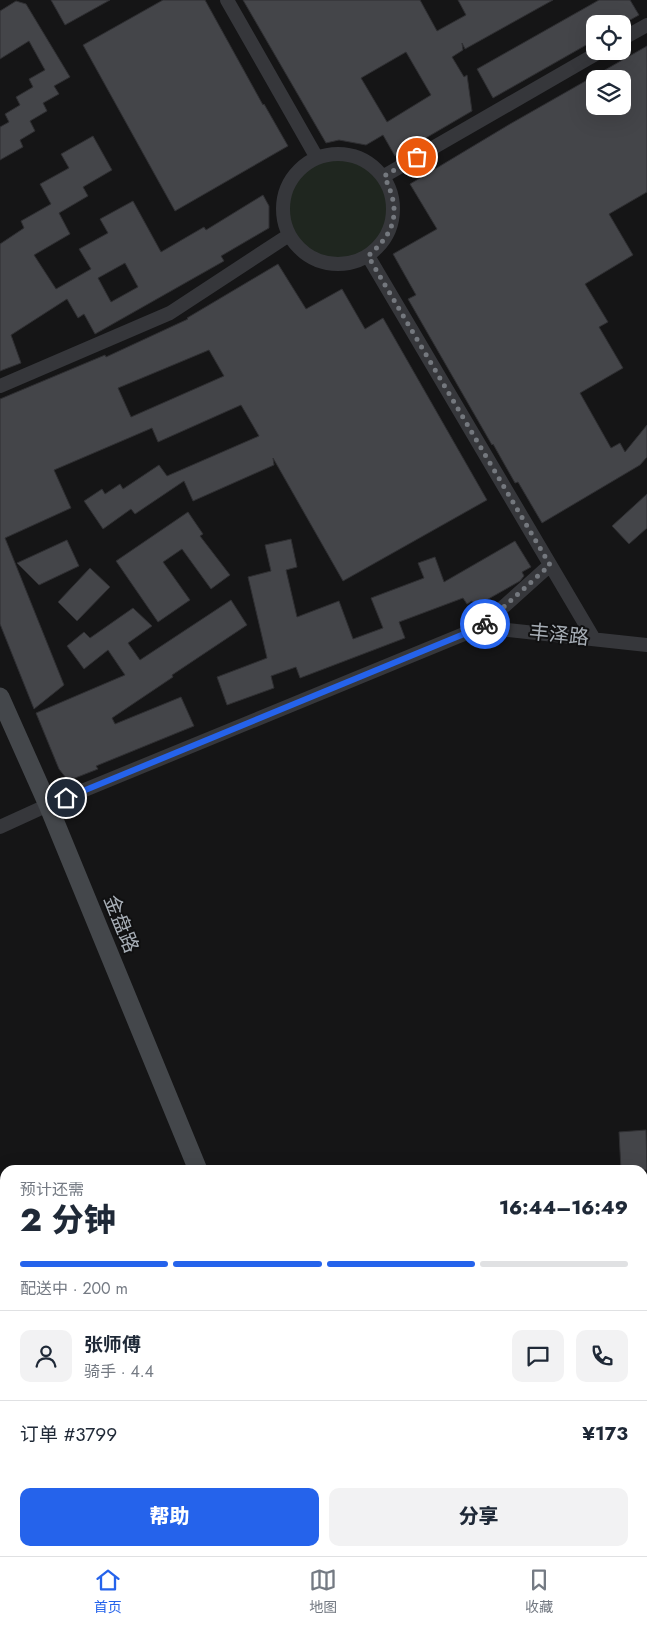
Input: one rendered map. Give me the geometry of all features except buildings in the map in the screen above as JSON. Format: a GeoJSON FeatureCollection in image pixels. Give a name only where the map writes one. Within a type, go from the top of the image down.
{"type":"FeatureCollection","features":[{"type":"Feature","properties":{"kind":"main road","name":"金盘路"},"geometry":{"type":"LineString","coordinates":[[0,697],[48,805],[196,1165]]}},
{"type":"Feature","properties":{"kind":"street"},"geometry":{"type":"LineString","coordinates":[[227,0],[317,158]]}},
{"type":"Feature","properties":{"kind":"street"},"geometry":{"type":"LineString","coordinates":[[631,34],[647,25]]}},
{"type":"Feature","properties":{"kind":"street"},"geometry":{"type":"LineString","coordinates":[[384,176],[586,60]]}},
{"type":"Feature","properties":{"kind":"street"},"geometry":{"type":"LineString","coordinates":[[335,154],[354,155],[370,163],[384,176],[392,192],[394,210],[391,228],[382,244],[368,256],[351,264],[333,265],[315,260],[300,250],[289,236],[283,218],[283,199],[290,182],[301,168],[317,158],[335,154]]}},
{"type":"Feature","properties":{"kind":"street"},"geometry":{"type":"LineString","coordinates":[[0,386],[170,313],[289,236]]}},
{"type":"Feature","properties":{"kind":"street"},"geometry":{"type":"LineString","coordinates":[[368,256],[594,639]]}},
{"type":"Feature","properties":{"kind":"street"},"geometry":{"type":"LineString","coordinates":[[481,627],[550,565]]}},
{"type":"Feature","properties":{"kind":"street","name":"丰泽路"},"geometry":{"type":"LineString","coordinates":[[0,827],[48,805],[481,627],[647,645]]}},
{"type":"Feature","properties":{"kind":"shaded area"},"geometry":{"type":"Polygon","coordinates":[[[338,154],[359,158],[377,170],[389,188],[393,209],[389,230],[377,248],[359,260],[338,264],[317,260],[299,248],[287,230],[283,209],[287,188],[299,170],[317,158],[338,154]]]}},
{"type":"Feature","properties":{"kind":"way so far"},"geometry":{"type":"LineString","coordinates":[[417,157],[384,176],[392,192],[394,210],[391,228],[382,244],[368,256],[550,565],[485,624]]}},
{"type":"Feature","properties":{"kind":"route"},"geometry":{"type":"LineString","coordinates":[[66,798],[485,624]]}}]}
